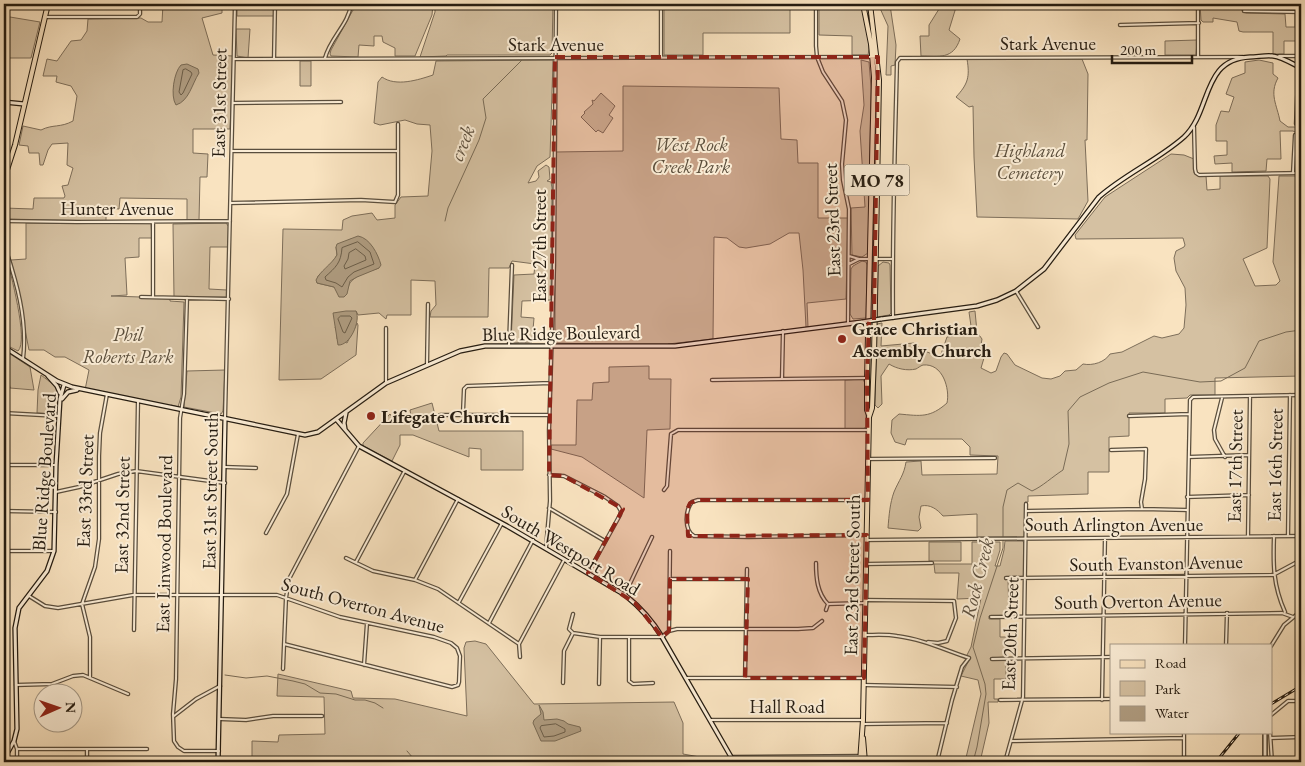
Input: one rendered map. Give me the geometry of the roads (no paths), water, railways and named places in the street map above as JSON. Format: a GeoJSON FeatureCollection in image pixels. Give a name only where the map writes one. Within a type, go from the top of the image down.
{"type":"FeatureCollection","features":[{"type":"Feature","properties":{"kind":"main road"},"geometry":{"type":"LineString","coordinates":[[4,179],[15,145],[48,4]]}},
{"type":"Feature","properties":{"kind":"main road","name":"MO 78"},"geometry":{"type":"LineString","coordinates":[[863,4],[875,57]]}},
{"type":"Feature","properties":{"kind":"main road","name":"MO 78"},"geometry":{"type":"LineString","coordinates":[[870,4],[875,57],[871,356]]}},
{"type":"Feature","properties":{"kind":"main road"},"geometry":{"type":"LineString","coordinates":[[1274,56],[1301,68]]}},
{"type":"Feature","properties":{"kind":"main road","name":"Stark Avenue"},"geometry":{"type":"LineString","coordinates":[[1243,57],[1274,56]]}},
{"type":"Feature","properties":{"kind":"main road"},"geometry":{"type":"LineString","coordinates":[[1226,64],[1243,57]]}},
{"type":"Feature","properties":{"kind":"main road","name":"Blue Ridge Boulevard"},"geometry":{"type":"LineString","coordinates":[[4,759],[14,741],[17,729],[15,621],[20,608],[47,571],[54,552],[56,465],[60,400],[64,385],[305,435],[315,434],[386,383],[470,348],[485,346],[675,346],[977,306],[997,300],[1016,291],[1044,269],[1099,197],[1109,188],[1176,143],[1194,126],[1214,77],[1219,69],[1226,64]]}},
{"type":"Feature","properties":{"kind":"main road"},"geometry":{"type":"LineString","coordinates":[[4,102],[24,104]]}},
{"type":"Feature","properties":{"kind":"main road"},"geometry":{"type":"LineString","coordinates":[[4,347],[64,385]]}},
{"type":"Feature","properties":{"kind":"main road","name":"East 23rd Street South"},"geometry":{"type":"LineString","coordinates":[[863,762],[860,756],[863,722],[868,500],[869,417],[867,410],[867,378],[871,356]]}},
{"type":"Feature","properties":{"kind":"main road","name":"East 23rd Street South"},"geometry":{"type":"LineString","coordinates":[[869,417],[872,408],[871,356]]}},
{"type":"Feature","properties":{"kind":"main road"},"geometry":{"type":"LineString","coordinates":[[48,375],[59,389],[60,400]]}},
{"type":"Feature","properties":{"kind":"main road"},"geometry":{"type":"LineString","coordinates":[[60,400],[68,392],[82,389]]}},
{"type":"Feature","properties":{"kind":"main road"},"geometry":{"type":"LineString","coordinates":[[345,430],[346,412]]}},
{"type":"Feature","properties":{"kind":"main road","name":"East 31st Street South"},"geometry":{"type":"LineString","coordinates":[[218,762],[225,419]]}},
{"type":"Feature","properties":{"kind":"main road","name":"South Westport Road"},"geometry":{"type":"LineString","coordinates":[[336,419],[359,446],[533,540],[625,595],[646,613],[662,637],[734,762]]}},
{"type":"Feature","properties":{"kind":"main road","name":"East 23rd Street South"},"geometry":{"type":"LineString","coordinates":[[862,733],[865,749],[863,762]]}},
{"type":"Feature","properties":{"kind":"main road"},"geometry":{"type":"LineString","coordinates":[[1265,734],[1265,762]]}},
{"type":"Feature","properties":{"kind":"street"},"geometry":{"type":"LineString","coordinates":[[45,17],[138,17],[140,14],[140,4]]}},
{"type":"Feature","properties":{"kind":"street","name":"East 31st Street"},"geometry":{"type":"LineString","coordinates":[[230,221],[235,4]]}},
{"type":"Feature","properties":{"kind":"street"},"geometry":{"type":"LineString","coordinates":[[274,59],[275,4]]}},
{"type":"Feature","properties":{"kind":"street"},"geometry":{"type":"LineString","coordinates":[[325,58],[349,13],[351,4]]}},
{"type":"Feature","properties":{"kind":"street","name":"East 27th Street"},"geometry":{"type":"LineString","coordinates":[[546,548],[549,508],[549,415],[552,346],[556,4]]}},
{"type":"Feature","properties":{"kind":"street"},"geometry":{"type":"LineString","coordinates":[[661,57],[662,4]]}},
{"type":"Feature","properties":{"kind":"street","name":"East 23rd Street"},"geometry":{"type":"LineString","coordinates":[[816,4],[816,46],[818,57],[823,72],[838,92],[845,110],[846,129],[842,171],[849,209],[848,324]]}},
{"type":"Feature","properties":{"kind":"street"},"geometry":{"type":"LineString","coordinates":[[1198,4],[1198,57]]}},
{"type":"Feature","properties":{"kind":"street"},"geometry":{"type":"LineString","coordinates":[[1244,11],[1301,12]]}},
{"type":"Feature","properties":{"kind":"street"},"geometry":{"type":"LineString","coordinates":[[1120,25],[1198,23]]}},
{"type":"Feature","properties":{"kind":"street","name":"Stark Avenue"},"geometry":{"type":"LineString","coordinates":[[1274,56],[1301,56]]}},
{"type":"Feature","properties":{"kind":"street","name":"Stark Avenue"},"geometry":{"type":"LineString","coordinates":[[234,59],[875,57]]}},
{"type":"Feature","properties":{"kind":"street","name":"Stark Avenue"},"geometry":{"type":"LineString","coordinates":[[892,259],[897,62],[900,58],[1243,57]]}},
{"type":"Feature","properties":{"kind":"street"},"geometry":{"type":"LineString","coordinates":[[1221,58],[1226,64]]}},
{"type":"Feature","properties":{"kind":"street"},"geometry":{"type":"LineString","coordinates":[[1296,124],[1298,77]]}},
{"type":"Feature","properties":{"kind":"street"},"geometry":{"type":"LineString","coordinates":[[233,103],[341,102]]}},
{"type":"Feature","properties":{"kind":"street"},"geometry":{"type":"LineString","coordinates":[[231,202],[361,200],[395,202],[398,195],[398,124]]}},
{"type":"Feature","properties":{"kind":"street"},"geometry":{"type":"LineString","coordinates":[[1194,126],[1196,173],[1199,175],[1301,173]]}},
{"type":"Feature","properties":{"kind":"street"},"geometry":{"type":"LineString","coordinates":[[1294,173],[1295,135]]}},
{"type":"Feature","properties":{"kind":"street"},"geometry":{"type":"LineString","coordinates":[[232,150],[398,151]]}},
{"type":"Feature","properties":{"kind":"street","name":"Hunter Avenue"},"geometry":{"type":"LineString","coordinates":[[4,221],[230,221]]}},
{"type":"Feature","properties":{"kind":"street","name":"East 31st Street South"},"geometry":{"type":"LineString","coordinates":[[225,419],[230,221]]}},
{"type":"Feature","properties":{"kind":"street"},"geometry":{"type":"LineString","coordinates":[[153,222],[153,297]]}},
{"type":"Feature","properties":{"kind":"street"},"geometry":{"type":"LineString","coordinates":[[4,244],[13,273],[22,316],[24,336],[23,359]]}},
{"type":"Feature","properties":{"kind":"street"},"geometry":{"type":"LineString","coordinates":[[849,256],[858,259],[892,259],[894,318]]}},
{"type":"Feature","properties":{"kind":"street"},"geometry":{"type":"LineString","coordinates":[[849,264],[858,259]]}},
{"type":"Feature","properties":{"kind":"street"},"geometry":{"type":"LineString","coordinates":[[509,346],[512,265]]}},
{"type":"Feature","properties":{"kind":"street"},"geometry":{"type":"LineString","coordinates":[[1016,291],[1038,327]]}},
{"type":"Feature","properties":{"kind":"street"},"geometry":{"type":"LineString","coordinates":[[141,297],[229,299]]}},
{"type":"Feature","properties":{"kind":"street","name":"East Linwood Boulevard"},"geometry":{"type":"LineString","coordinates":[[187,298],[179,477],[174,741],[180,750],[219,751]]}},
{"type":"Feature","properties":{"kind":"street"},"geometry":{"type":"LineString","coordinates":[[427,365],[428,304]]}},
{"type":"Feature","properties":{"kind":"street"},"geometry":{"type":"LineString","coordinates":[[386,328],[386,383]]}},
{"type":"Feature","properties":{"kind":"street"},"geometry":{"type":"LineString","coordinates":[[782,378],[783,331]]}},
{"type":"Feature","properties":{"kind":"street"},"geometry":{"type":"LineString","coordinates":[[712,380],[867,378]]}},
{"type":"Feature","properties":{"kind":"street"},"geometry":{"type":"LineString","coordinates":[[465,414],[463,412],[465,387],[550,383]]}},
{"type":"Feature","properties":{"kind":"street","name":"East 33rd Street"},"geometry":{"type":"LineString","coordinates":[[82,604],[97,558],[100,525],[100,434],[106,394]]}},
{"type":"Feature","properties":{"kind":"street","name":"East 16th Street"},"geometry":{"type":"LineString","coordinates":[[1288,536],[1290,395]]}},
{"type":"Feature","properties":{"kind":"street"},"geometry":{"type":"LineString","coordinates":[[1185,644],[1189,414],[1191,398],[1301,395]]}},
{"type":"Feature","properties":{"kind":"street","name":"East 17th Street"},"geometry":{"type":"LineString","coordinates":[[1248,537],[1250,396]]}},
{"type":"Feature","properties":{"kind":"street"},"geometry":{"type":"LineString","coordinates":[[1222,398],[1214,430],[1215,439],[1225,457]]}},
{"type":"Feature","properties":{"kind":"street","name":"East 32nd Street"},"geometry":{"type":"LineString","coordinates":[[134,630],[133,594],[138,401]]}},
{"type":"Feature","properties":{"kind":"street"},"geometry":{"type":"LineString","coordinates":[[4,413],[59,416]]}},
{"type":"Feature","properties":{"kind":"street"},"geometry":{"type":"LineString","coordinates":[[1129,416],[1189,414]]}},
{"type":"Feature","properties":{"kind":"street"},"geometry":{"type":"LineString","coordinates":[[440,415],[549,415]]}},
{"type":"Feature","properties":{"kind":"street"},"geometry":{"type":"LineString","coordinates":[[664,490],[667,486],[671,434],[674,432],[869,430]]}},
{"type":"Feature","properties":{"kind":"street"},"geometry":{"type":"LineString","coordinates":[[266,533],[287,494],[298,434]]}},
{"type":"Feature","properties":{"kind":"street"},"geometry":{"type":"LineString","coordinates":[[283,669],[286,598],[289,579],[359,446]]}},
{"type":"Feature","properties":{"kind":"street"},"geometry":{"type":"LineString","coordinates":[[1112,450],[1146,450],[1142,509]]}},
{"type":"Feature","properties":{"kind":"street"},"geometry":{"type":"LineString","coordinates":[[1188,457],[1249,456]]}},
{"type":"Feature","properties":{"kind":"street"},"geometry":{"type":"LineString","coordinates":[[868,459],[995,458]]}},
{"type":"Feature","properties":{"kind":"street"},"geometry":{"type":"LineString","coordinates":[[4,465],[56,465]]}},
{"type":"Feature","properties":{"kind":"street"},"geometry":{"type":"LineString","coordinates":[[225,467],[256,468]]}},
{"type":"Feature","properties":{"kind":"street"},"geometry":{"type":"LineString","coordinates":[[355,563],[405,470]]}},
{"type":"Feature","properties":{"kind":"street"},"geometry":{"type":"LineString","coordinates":[[56,492],[118,474],[136,471],[225,482]]}},
{"type":"Feature","properties":{"kind":"street"},"geometry":{"type":"LineString","coordinates":[[549,475],[564,476],[618,506],[620,510],[620,515],[588,573]]}},
{"type":"Feature","properties":{"kind":"street"},"geometry":{"type":"LineString","coordinates":[[1187,497],[1249,495]]}},
{"type":"Feature","properties":{"kind":"street"},"geometry":{"type":"LineString","coordinates":[[415,580],[458,499]]}},
{"type":"Feature","properties":{"kind":"street","name":"South Arlington Avenue"},"geometry":{"type":"LineString","coordinates":[[868,500],[695,500],[690,504],[688,510],[688,530],[694,536],[748,537],[1026,539],[1301,536]]}},
{"type":"Feature","properties":{"kind":"street","name":"East 20th Street"},"geometry":{"type":"LineString","coordinates":[[1005,762],[1022,700],[1026,504]]}},
{"type":"Feature","properties":{"kind":"street"},"geometry":{"type":"LineString","coordinates":[[549,508],[605,541]]}},
{"type":"Feature","properties":{"kind":"street"},"geometry":{"type":"LineString","coordinates":[[1026,511],[1187,510]]}},
{"type":"Feature","properties":{"kind":"street"},"geometry":{"type":"LineString","coordinates":[[4,511],[56,512]]}},
{"type":"Feature","properties":{"kind":"street"},"geometry":{"type":"LineString","coordinates":[[459,603],[502,523]]}},
{"type":"Feature","properties":{"kind":"street","name":"East 16th Street"},"geometry":{"type":"LineString","coordinates":[[1274,536],[1274,575],[1278,595],[1285,613]]}},
{"type":"Feature","properties":{"kind":"street"},"geometry":{"type":"LineString","coordinates":[[625,595],[652,537]]}},
{"type":"Feature","properties":{"kind":"street"},"geometry":{"type":"LineString","coordinates":[[1102,700],[1105,538]]}},
{"type":"Feature","properties":{"kind":"street"},"geometry":{"type":"LineString","coordinates":[[489,623],[533,540]]}},
{"type":"Feature","properties":{"kind":"street"},"geometry":{"type":"LineString","coordinates":[[4,551],[54,552]]}},
{"type":"Feature","properties":{"kind":"street"},"geometry":{"type":"LineString","coordinates":[[669,631],[670,551]]}},
{"type":"Feature","properties":{"kind":"street"},"geometry":{"type":"LineString","coordinates":[[346,558],[373,572],[415,580],[438,589],[519,644]]}},
{"type":"Feature","properties":{"kind":"street"},"geometry":{"type":"LineString","coordinates":[[520,657],[519,644],[564,560]]}},
{"type":"Feature","properties":{"kind":"street","name":"South Evanston Avenue"},"geometry":{"type":"LineString","coordinates":[[1006,578],[1274,575],[1301,560]]}},
{"type":"Feature","properties":{"kind":"street"},"geometry":{"type":"LineString","coordinates":[[816,563],[816,581],[828,604]]}},
{"type":"Feature","properties":{"kind":"street"},"geometry":{"type":"LineString","coordinates":[[866,564],[932,563]]}},
{"type":"Feature","properties":{"kind":"street"},"geometry":{"type":"LineString","coordinates":[[745,678],[747,569]]}},
{"type":"Feature","properties":{"kind":"street"},"geometry":{"type":"LineString","coordinates":[[670,579],[747,580]]}},
{"type":"Feature","properties":{"kind":"street","name":"South Overton Avenue"},"geometry":{"type":"LineString","coordinates":[[29,596],[50,608],[67,608],[133,594],[270,594],[324,612],[434,637],[455,646],[459,652],[460,679],[457,686],[452,687],[364,665]]}},
{"type":"Feature","properties":{"kind":"street"},"geometry":{"type":"LineString","coordinates":[[828,604],[866,601],[953,600],[956,603],[956,618],[947,642],[925,642]]}},
{"type":"Feature","properties":{"kind":"street"},"geometry":{"type":"LineString","coordinates":[[82,604],[90,637],[90,677]]}},
{"type":"Feature","properties":{"kind":"street"},"geometry":{"type":"LineString","coordinates":[[826,610],[828,604]]}},
{"type":"Feature","properties":{"kind":"street"},"geometry":{"type":"LineString","coordinates":[[1298,613],[1298,607],[1301,604]]}},
{"type":"Feature","properties":{"kind":"street"},"geometry":{"type":"LineString","coordinates":[[1272,644],[1279,631],[1301,611]]}},
{"type":"Feature","properties":{"kind":"street"},"geometry":{"type":"LineString","coordinates":[[1226,644],[1227,613]]}},
{"type":"Feature","properties":{"kind":"street"},"geometry":{"type":"LineString","coordinates":[[1285,613],[1293,617]]}},
{"type":"Feature","properties":{"kind":"street","name":"South Overton Avenue"},"geometry":{"type":"LineString","coordinates":[[991,617],[1285,613]]}},
{"type":"Feature","properties":{"kind":"street"},"geometry":{"type":"LineString","coordinates":[[574,614],[569,629],[573,633],[600,637],[662,637],[669,631],[677,629],[814,628],[822,621]]}},
{"type":"Feature","properties":{"kind":"street"},"geometry":{"type":"LineString","coordinates":[[284,644],[364,665],[366,623]]}},
{"type":"Feature","properties":{"kind":"street"},"geometry":{"type":"LineString","coordinates":[[563,684],[564,651],[573,633]]}},
{"type":"Feature","properties":{"kind":"street"},"geometry":{"type":"LineString","coordinates":[[863,762],[937,761],[962,667],[968,658],[925,642],[896,635],[865,635]]}},
{"type":"Feature","properties":{"kind":"street"},"geometry":{"type":"LineString","coordinates":[[599,684],[600,637]]}},
{"type":"Feature","properties":{"kind":"street"},"geometry":{"type":"LineString","coordinates":[[629,637],[629,681],[633,684],[653,683]]}},
{"type":"Feature","properties":{"kind":"street"},"geometry":{"type":"LineString","coordinates":[[992,659],[1110,657]]}},
{"type":"Feature","properties":{"kind":"street"},"geometry":{"type":"LineString","coordinates":[[16,685],[45,685],[80,675],[90,677],[128,694]]}},
{"type":"Feature","properties":{"kind":"street"},"geometry":{"type":"LineString","coordinates":[[686,678],[864,678]]}},
{"type":"Feature","properties":{"kind":"street"},"geometry":{"type":"LineString","coordinates":[[864,685],[957,687]]}},
{"type":"Feature","properties":{"kind":"street"},"geometry":{"type":"LineString","coordinates":[[173,716],[196,699],[220,686]]}},
{"type":"Feature","properties":{"kind":"street"},"geometry":{"type":"LineString","coordinates":[[1000,700],[1110,699]]}},
{"type":"Feature","properties":{"kind":"street"},"geometry":{"type":"LineString","coordinates":[[1272,714],[1288,701],[1301,701]]}},
{"type":"Feature","properties":{"kind":"street"},"geometry":{"type":"LineString","coordinates":[[219,719],[322,716]]}},
{"type":"Feature","properties":{"kind":"street","name":"Hall Road"},"geometry":{"type":"LineString","coordinates":[[710,720],[946,723]]}},
{"type":"Feature","properties":{"kind":"street"},"geometry":{"type":"LineString","coordinates":[[1184,734],[1184,762]]}},
{"type":"Feature","properties":{"kind":"street"},"geometry":{"type":"LineString","coordinates":[[1270,734],[1272,762]]}},
{"type":"Feature","properties":{"kind":"street"},"geometry":{"type":"LineString","coordinates":[[1270,738],[1301,737]]}},
{"type":"Feature","properties":{"kind":"street"},"geometry":{"type":"LineString","coordinates":[[1011,740],[1184,738]]}},
{"type":"Feature","properties":{"kind":"street"},"geometry":{"type":"LineString","coordinates":[[14,741],[17,749],[17,762]]}},
{"type":"Feature","properties":{"kind":"street"},"geometry":{"type":"LineString","coordinates":[[86,748],[87,762]]}},
{"type":"Feature","properties":{"kind":"street"},"geometry":{"type":"LineString","coordinates":[[17,749],[147,749]]}},
{"type":"Feature","properties":{"kind":"street"},"geometry":{"type":"LineString","coordinates":[[730,757],[860,756]]}},
{"type":"Feature","properties":{"kind":"water"},"geometry":{"type":"Polygon","coordinates":[[[187,64],[198,69],[199,73],[187,96],[176,105],[173,96],[175,78],[181,65],[187,64]]]}},
{"type":"Feature","properties":{"kind":"water"},"geometry":{"type":"Polygon","coordinates":[[[358,236],[370,243],[381,265],[379,268],[350,281],[347,294],[344,297],[339,297],[334,287],[317,283],[316,280],[337,255],[337,244],[358,236]]]}},
{"type":"Feature","properties":{"kind":"water"},"geometry":{"type":"Polygon","coordinates":[[[356,311],[356,326],[347,342],[338,345],[333,313],[356,311]]]}},
{"type":"Feature","properties":{"kind":"water"},"geometry":{"type":"Polygon","coordinates":[[[539,705],[543,712],[544,720],[557,719],[564,721],[580,727],[581,731],[555,741],[541,741],[533,723],[541,714],[539,705]]]}},
{"type":"Feature","properties":{"kind":"waterway","name":"creek"},"geometry":{"type":"LineString","coordinates":[[445,221],[448,208],[479,140],[486,118],[483,99],[523,59]]}},
{"type":"Feature","properties":{"kind":"waterway","name":"Rock Creek"},"geometry":{"type":"LineString","coordinates":[[973,762],[986,694],[985,684],[973,647],[980,618],[1003,548],[1003,507],[1007,490],[1018,483],[1032,491],[1063,470],[1069,444],[1068,411],[1080,397],[1109,383],[1143,372],[1200,382],[1221,381],[1245,368],[1259,341],[1286,332],[1301,330]]}},
{"type":"Feature","properties":{"kind":"waterway"},"geometry":{"type":"LineString","coordinates":[[225,675],[246,678],[267,676],[293,681],[305,684],[320,693],[336,694],[355,700],[365,700],[383,708]]}},
{"type":"Feature","properties":{"kind":"waterway"},"geometry":{"type":"LineString","coordinates":[[407,751],[413,758],[426,762]]}},
{"type":"Feature","properties":{"kind":"railway"},"geometry":{"type":"LineString","coordinates":[[1272,703],[1301,686]]}},
{"type":"Feature","properties":{"kind":"railway"},"geometry":{"type":"LineString","coordinates":[[1216,762],[1238,734]]}},
{"type":"Feature","properties":{"kind":"place","name":"Grace Christian Assembly Church"},"geometry":{"type":"Point","coordinates":[842,339]}},
{"type":"Feature","properties":{"kind":"place","name":"Lifegate Church"},"geometry":{"type":"Point","coordinates":[371,416]}},
{"type":"Feature","properties":{"kind":"park label","name":"West Rock Creek Park"},"geometry":{"type":"Point","coordinates":[691,155]}},
{"type":"Feature","properties":{"kind":"park label","name":"Highland Cemetery"},"geometry":{"type":"Point","coordinates":[1030,161]}},
{"type":"Feature","properties":{"kind":"park label","name":"Phil Roberts Park"},"geometry":{"type":"Point","coordinates":[128,345]}}]}
